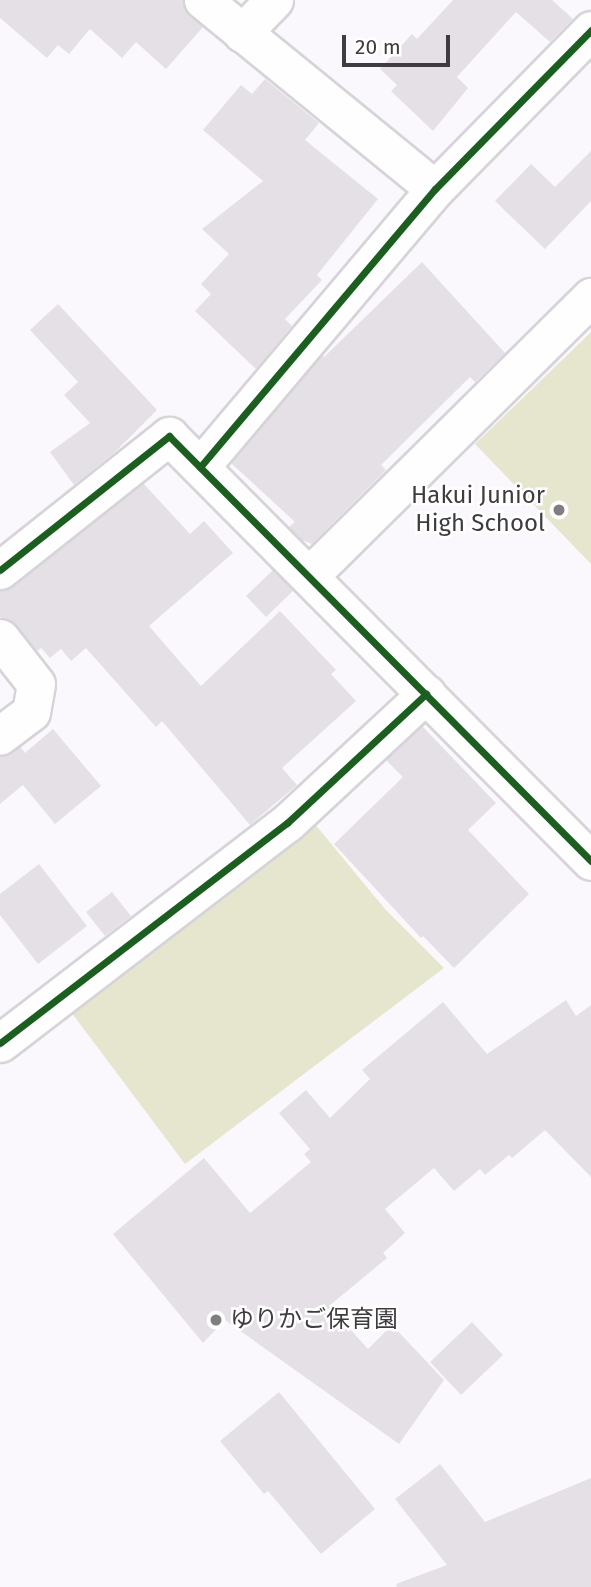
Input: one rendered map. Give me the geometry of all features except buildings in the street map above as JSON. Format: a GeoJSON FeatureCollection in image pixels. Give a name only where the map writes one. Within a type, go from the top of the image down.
{"type":"FeatureCollection","features":[{"type":"Feature","properties":{"kind":"street"},"geometry":{"type":"LineString","coordinates":[[203,0],[435,189]]}},
{"type":"Feature","properties":{"kind":"street"},"geometry":{"type":"LineString","coordinates":[[242,33],[274,0]]}},
{"type":"Feature","properties":{"kind":"street"},"geometry":{"type":"LineString","coordinates":[[200,467],[435,189],[584,52]]}},
{"type":"Feature","properties":{"kind":"street"},"geometry":{"type":"LineString","coordinates":[[309,576],[591,297]]}},
{"type":"Feature","properties":{"kind":"street"},"geometry":{"type":"LineString","coordinates":[[0,570],[169,436],[591,860]]}},
{"type":"Feature","properties":{"kind":"street"},"geometry":{"type":"LineString","coordinates":[[0,638],[36,684],[31,712],[0,735]]}},
{"type":"Feature","properties":{"kind":"street"},"geometry":{"type":"LineString","coordinates":[[0,1043],[287,823],[426,694]]}},
{"type":"Feature","properties":{"kind":"green space","name":"Hakui Junior High School"},"geometry":{"type":"Polygon","coordinates":[[[591,332],[591,564],[475,444],[591,332]]]}},
{"type":"Feature","properties":{"kind":"green space"},"geometry":{"type":"Polygon","coordinates":[[[314,823],[385,909],[444,968],[185,1164],[68,1008],[314,823]]]}},
{"type":"Feature","properties":{"kind":"cycle path"},"geometry":{"type":"LineString","coordinates":[[200,467],[435,189],[591,30]]}},
{"type":"Feature","properties":{"kind":"cycle path"},"geometry":{"type":"LineString","coordinates":[[0,570],[169,436],[591,861]]}},
{"type":"Feature","properties":{"kind":"cycle path"},"geometry":{"type":"LineString","coordinates":[[0,1043],[287,823],[426,694]]}},
{"type":"Feature","properties":{"kind":"place","name":"Hakui Junior High School"},"geometry":{"type":"Point","coordinates":[559,510]}},
{"type":"Feature","properties":{"kind":"place","name":"ゆりかご保育園"},"geometry":{"type":"Point","coordinates":[216,1320]}}]}
